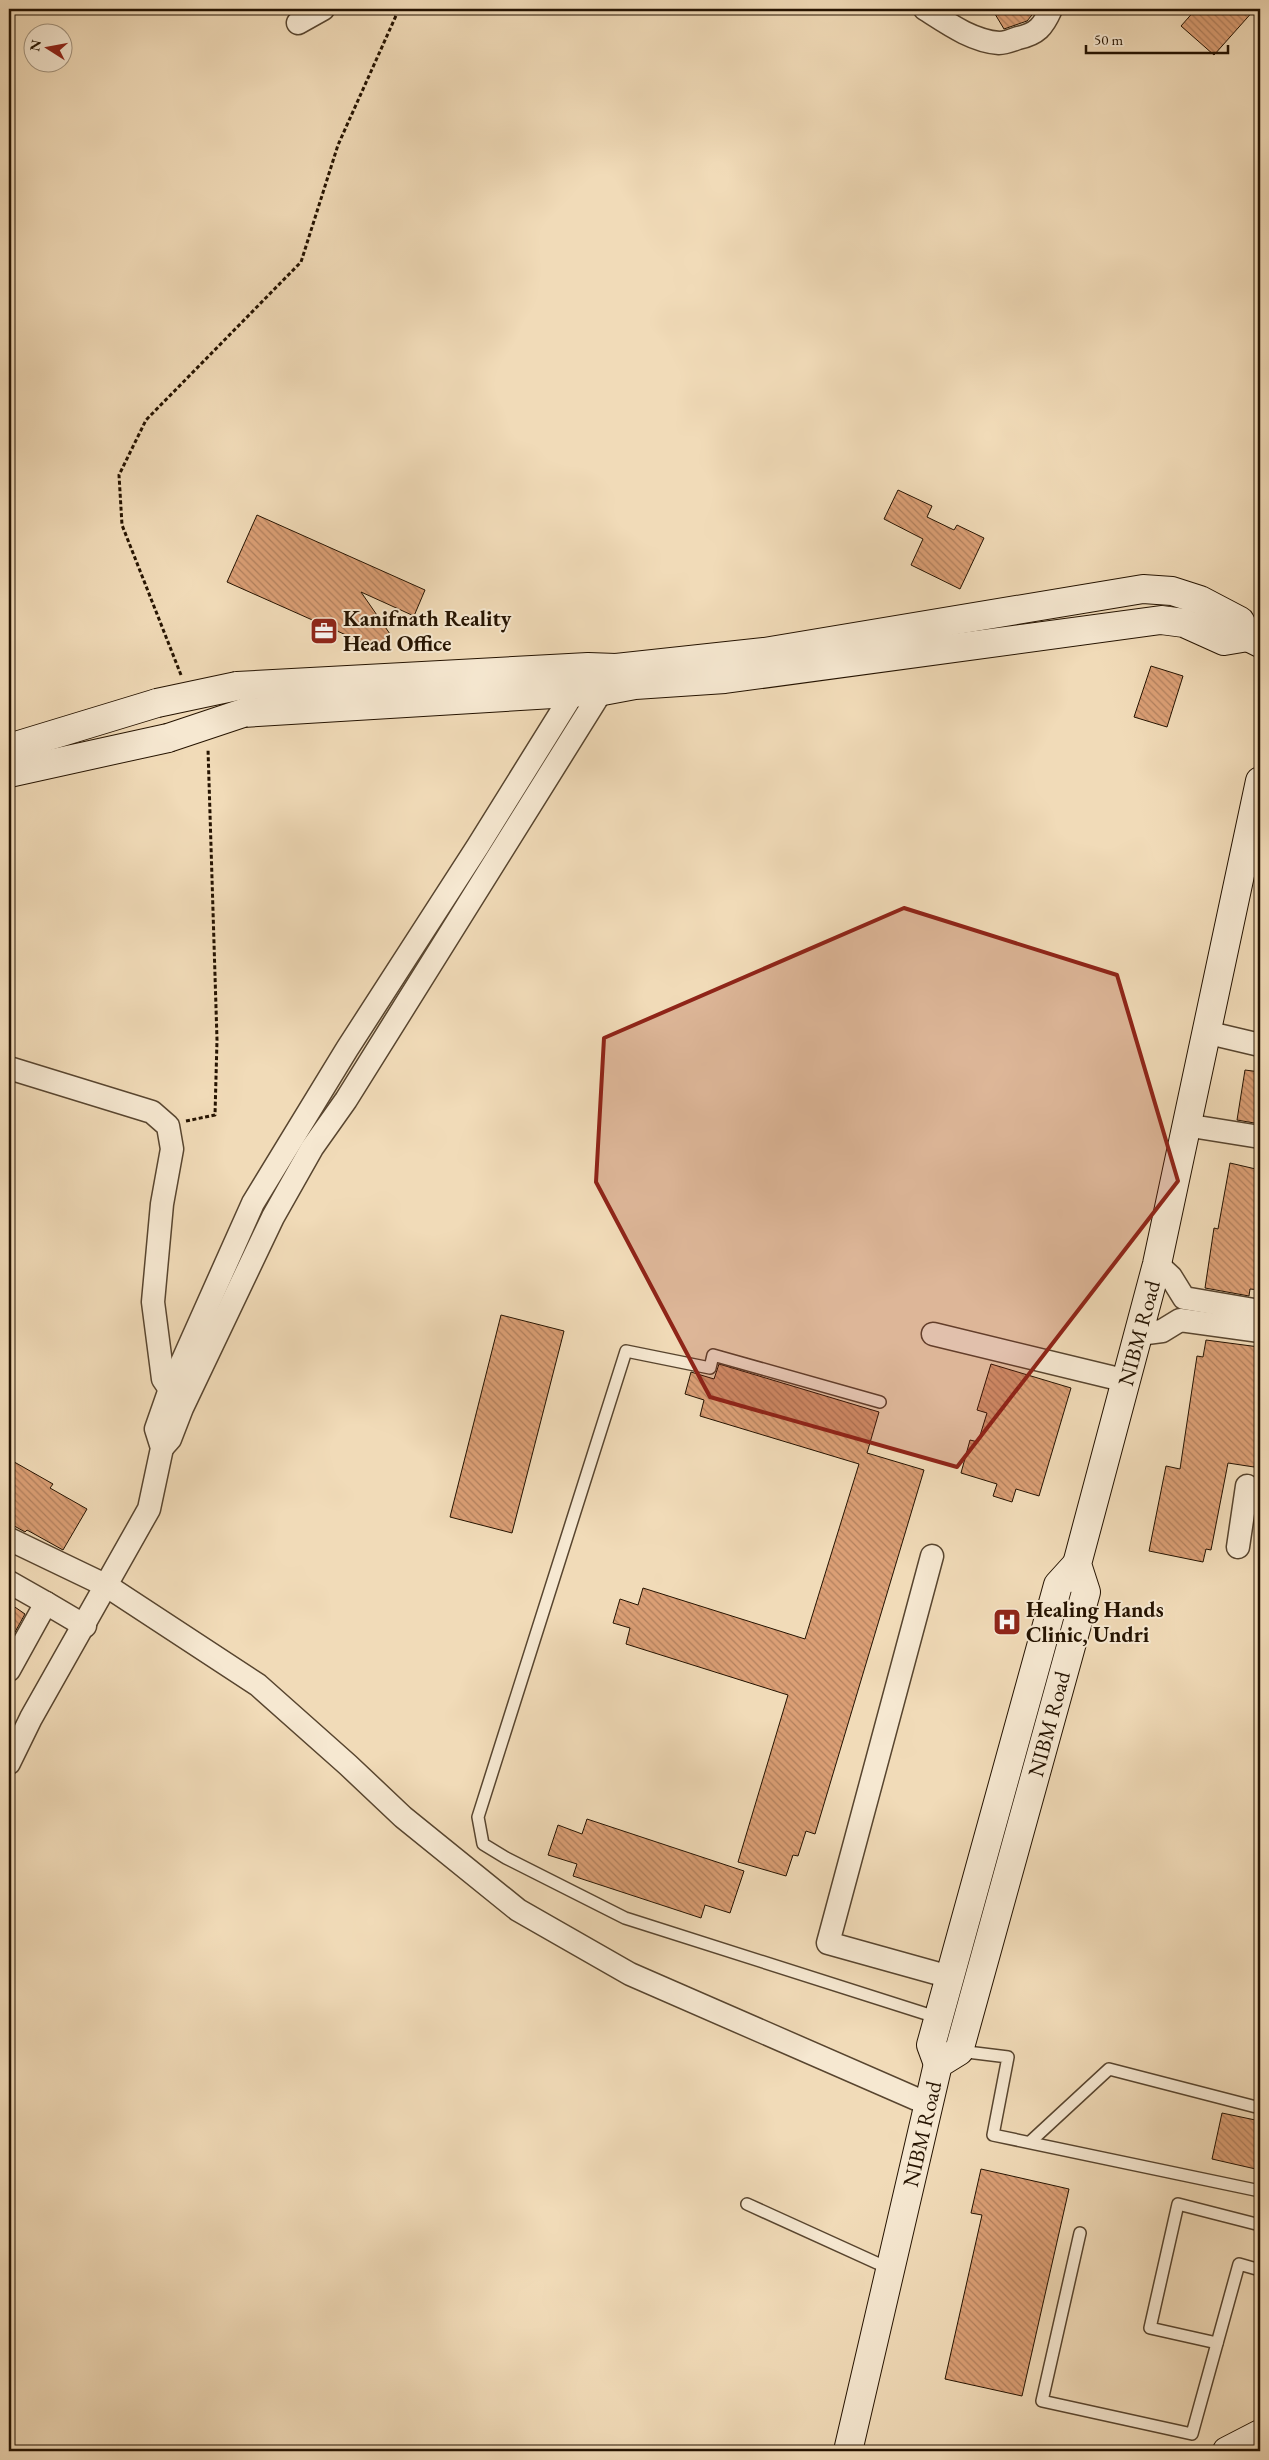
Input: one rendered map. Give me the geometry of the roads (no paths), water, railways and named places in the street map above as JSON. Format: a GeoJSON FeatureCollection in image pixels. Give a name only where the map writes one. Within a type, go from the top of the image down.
{"type":"FeatureCollection","features":[{"type":"Feature","properties":{"kind":"street"},"geometry":{"type":"LineString","coordinates":[[298,23],[323,9]]}},
{"type":"Feature","properties":{"kind":"street"},"geometry":{"type":"LineString","coordinates":[[925,9],[945,22],[976,37],[1000,43],[1034,34],[1047,18],[1051,9]]}},
{"type":"Feature","properties":{"kind":"street"},"geometry":{"type":"LineString","coordinates":[[9,748],[156,703],[237,686],[588,667],[616,668],[764,652],[1143,589],[1172,591],[1200,600],[1240,621],[1254,640]]}},
{"type":"Feature","properties":{"kind":"street"},"geometry":{"type":"LineString","coordinates":[[9,773],[168,738],[243,713],[603,691],[635,685],[726,679],[1161,620],[1184,623],[1224,641],[1254,640]]}},
{"type":"Feature","properties":{"kind":"street"},"geometry":{"type":"LineString","coordinates":[[9,1763],[31,1718],[149,1509],[162,1448],[156,1429],[170,1389],[253,1203],[347,1049],[576,692],[588,667]]}},
{"type":"Feature","properties":{"kind":"street"},"geometry":{"type":"LineString","coordinates":[[162,1448],[170,1439],[182,1408],[273,1217],[312,1148],[346,1100],[616,668]]}},
{"type":"Feature","properties":{"kind":"street","name":"NIBM Road"},"geometry":{"type":"LineString","coordinates":[[848,2451],[928,2104],[948,2057],[1086,1592],[1077,1564],[1157,1264],[1260,781]]}},
{"type":"Feature","properties":{"kind":"street"},"geometry":{"type":"LineString","coordinates":[[1205,1032],[1260,1045]]}},
{"type":"Feature","properties":{"kind":"street"},"geometry":{"type":"LineString","coordinates":[[9,1068],[152,1112],[168,1126],[172,1149],[162,1204],[153,1302],[163,1379],[182,1408]]}},
{"type":"Feature","properties":{"kind":"street"},"geometry":{"type":"LineString","coordinates":[[1186,1124],[1260,1137]]}},
{"type":"Feature","properties":{"kind":"street"},"geometry":{"type":"LineString","coordinates":[[1157,1264],[1171,1277],[1184,1298],[1260,1311]]}},
{"type":"Feature","properties":{"kind":"street"},"geometry":{"type":"LineString","coordinates":[[1139,1334],[1162,1331],[1180,1320],[1260,1332]]}},
{"type":"Feature","properties":{"kind":"street"},"geometry":{"type":"LineString","coordinates":[[933,1334],[1127,1381]]}},
{"type":"Feature","properties":{"kind":"street"},"geometry":{"type":"LineString","coordinates":[[1238,1547],[1247,1487]]}},
{"type":"Feature","properties":{"kind":"street"},"geometry":{"type":"LineString","coordinates":[[9,1539],[107,1586],[258,1685],[403,1817],[518,1910],[630,1974],[928,2104]]}},
{"type":"Feature","properties":{"kind":"street"},"geometry":{"type":"LineString","coordinates":[[932,1556],[828,1943],[950,1977]]}},
{"type":"Feature","properties":{"kind":"street"},"geometry":{"type":"LineString","coordinates":[[948,2057],[931,2045],[1058,1585],[1077,1564]]}},
{"type":"Feature","properties":{"kind":"street"},"geometry":{"type":"LineString","coordinates":[[9,1582],[84,1626]]}},
{"type":"Feature","properties":{"kind":"street"},"geometry":{"type":"LineString","coordinates":[[9,1670],[46,1604]]}},
{"type":"Feature","properties":{"kind":"street"},"geometry":{"type":"LineString","coordinates":[[1227,2451],[1260,2434]]}},
{"type":"Feature","properties":{"kind":"lane"},"geometry":{"type":"LineString","coordinates":[[880,1402],[713,1355],[710,1368],[626,1351],[478,1817],[483,1844],[506,1858],[625,1918],[939,2018]]}},
{"type":"Feature","properties":{"kind":"lane"},"geometry":{"type":"LineString","coordinates":[[948,2057],[1008,2057],[993,2135],[1260,2191]]}},
{"type":"Feature","properties":{"kind":"lane"},"geometry":{"type":"LineString","coordinates":[[1030,2142],[1109,2069],[1260,2108]]}},
{"type":"Feature","properties":{"kind":"lane"},"geometry":{"type":"LineString","coordinates":[[747,2204],[890,2269]]}},
{"type":"Feature","properties":{"kind":"lane"},"geometry":{"type":"LineString","coordinates":[[1217,2343],[1150,2328],[1178,2204],[1260,2225]]}},
{"type":"Feature","properties":{"kind":"lane"},"geometry":{"type":"LineString","coordinates":[[1080,2233],[1042,2400],[1192,2434],[1239,2264],[1260,2270]]}},
{"type":"Feature","properties":{"kind":"place","name":"Kanifnath Reality Head Office"},"geometry":{"type":"Point","coordinates":[324,631]}},
{"type":"Feature","properties":{"kind":"place","name":"Healing Hands Clinic, Undri"},"geometry":{"type":"Point","coordinates":[1007,1622]}}]}
